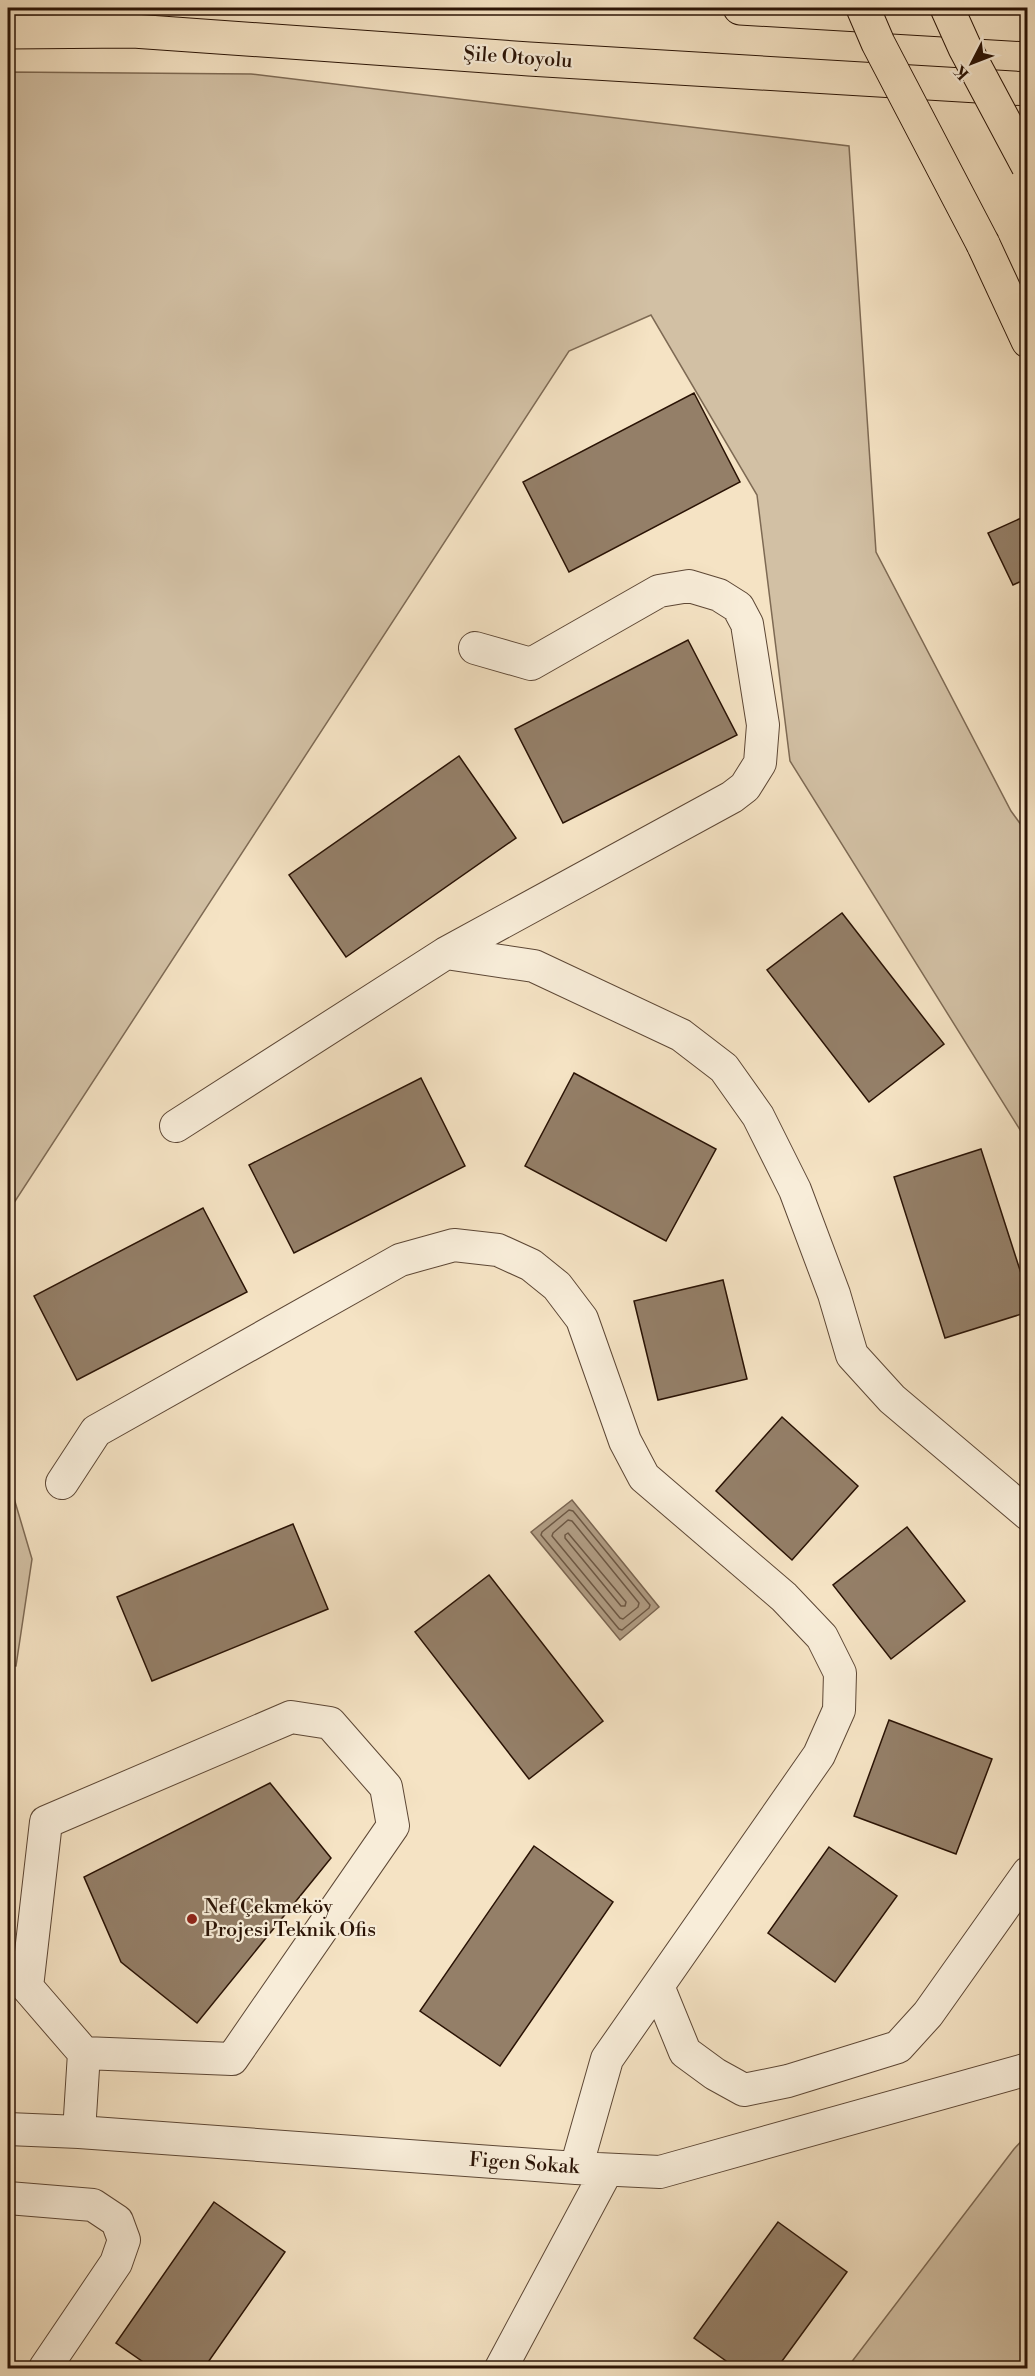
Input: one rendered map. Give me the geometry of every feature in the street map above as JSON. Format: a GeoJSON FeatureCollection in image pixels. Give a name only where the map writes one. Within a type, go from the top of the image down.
{"type":"FeatureCollection","features":[{"type":"Feature","properties":{"kind":"highway"},"geometry":{"type":"LineString","coordinates":[[740,8],[1028,25]]}},
{"type":"Feature","properties":{"kind":"highway"},"geometry":{"type":"LineString","coordinates":[[863,8],[878,43],[983,244],[1028,340]]}},
{"type":"Feature","properties":{"kind":"highway"},"geometry":{"type":"LineString","coordinates":[[947,8],[965,48],[1028,166]]}},
{"type":"Feature","properties":{"kind":"highway","name":"Şile Otoyolu"},"geometry":{"type":"LineString","coordinates":[[8,32],[133,31],[529,59],[1028,89]]}},
{"type":"Feature","properties":{"kind":"highway"},"geometry":{"type":"LineString","coordinates":[[983,244],[1028,315]]}},
{"type":"Feature","properties":{"kind":"street"},"geometry":{"type":"LineString","coordinates":[[176,1126],[446,953],[732,797],[745,787],[760,763],[763,725],[747,624],[738,607],[719,595],[689,586],[659,591],[531,664],[475,648]]}},
{"type":"Feature","properties":{"kind":"street"},"geometry":{"type":"LineString","coordinates":[[446,953],[534,966],[681,1035],[724,1068],[758,1116],[795,1190],[834,1294],[852,1355],[892,1399],[1028,1514]]}},
{"type":"Feature","properties":{"kind":"street"},"geometry":{"type":"LineString","coordinates":[[62,1482],[96,1431],[400,1260],[454,1245],[498,1250],[531,1265],[557,1286],[582,1319],[625,1441],[644,1477],[784,1597],[822,1637],[840,1673],[839,1710],[819,1755],[607,2059],[576,2168]]}},
{"type":"Feature","properties":{"kind":"street"},"geometry":{"type":"LineString","coordinates":[[291,1718],[330,1723],[386,1787],[393,1826],[232,2059],[84,2053],[17,1984],[46,1822],[291,1718]]}},
{"type":"Feature","properties":{"kind":"street"},"geometry":{"type":"LineString","coordinates":[[658,1986],[685,2052],[715,2074],[744,2090],[798,2077],[898,2047],[928,2014],[1028,1873]]}},
{"type":"Feature","properties":{"kind":"street"},"geometry":{"type":"LineString","coordinates":[[79,2132],[84,2053]]}},
{"type":"Feature","properties":{"kind":"street","name":"Figen Sokak"},"geometry":{"type":"LineString","coordinates":[[8,2129],[660,2172],[1028,2069]]}},
{"type":"Feature","properties":{"kind":"street"},"geometry":{"type":"LineString","coordinates":[[501,2368],[607,2170]]}},
{"type":"Feature","properties":{"kind":"street"},"geometry":{"type":"LineString","coordinates":[[8,2198],[93,2205],[117,2221],[124,2240],[116,2263],[45,2368]]}},
{"type":"Feature","properties":{"kind":"shaded area"},"geometry":{"type":"Polygon","coordinates":[[[8,72],[251,74],[849,146],[876,552],[1011,811],[1027,833],[1027,1141],[790,761],[757,495],[651,315],[569,351],[8,1212],[8,72]]]}},
{"type":"Feature","properties":{"kind":"shaded area"},"geometry":{"type":"Polygon","coordinates":[[[8,1478],[32,1559],[16,1666],[8,1665],[8,1478]]]}},
{"type":"Feature","properties":{"kind":"shaded area"},"geometry":{"type":"Polygon","coordinates":[[[1027,2135],[1027,2368],[847,2368],[1014,2149],[1027,2135]]]}},
{"type":"Feature","properties":{"kind":"water"},"geometry":{"type":"Polygon","coordinates":[[[572,1500],[659,1607],[620,1640],[531,1532],[572,1500]]]}},
{"type":"Feature","properties":{"kind":"building"},"geometry":{"type":"Polygon","coordinates":[[[694,393],[740,482],[569,572],[523,482],[694,393]]]}},
{"type":"Feature","properties":{"kind":"building"},"geometry":{"type":"Polygon","coordinates":[[[1028,515],[1028,578],[1013,585],[988,533],[1028,515]]]}},
{"type":"Feature","properties":{"kind":"building"},"geometry":{"type":"Polygon","coordinates":[[[688,640],[737,735],[563,823],[515,729],[688,640]]]}},
{"type":"Feature","properties":{"kind":"building"},"geometry":{"type":"Polygon","coordinates":[[[459,756],[516,838],[346,957],[289,875],[459,756]]]}},
{"type":"Feature","properties":{"kind":"building"},"geometry":{"type":"Polygon","coordinates":[[[842,913],[944,1044],[869,1102],[767,970],[842,913]]]}},
{"type":"Feature","properties":{"kind":"building"},"geometry":{"type":"Polygon","coordinates":[[[574,1073],[716,1149],[666,1241],[525,1166],[574,1073]]]}},
{"type":"Feature","properties":{"kind":"building"},"geometry":{"type":"Polygon","coordinates":[[[421,1078],[465,1166],[294,1253],[249,1165],[421,1078]]]}},
{"type":"Feature","properties":{"kind":"building"},"geometry":{"type":"Polygon","coordinates":[[[981,1149],[1028,1295],[1028,1312],[945,1338],[894,1177],[981,1149]]]}},
{"type":"Feature","properties":{"kind":"building"},"geometry":{"type":"Polygon","coordinates":[[[203,1208],[247,1292],[77,1380],[34,1296],[203,1208]]]}},
{"type":"Feature","properties":{"kind":"building"},"geometry":{"type":"Polygon","coordinates":[[[723,1280],[747,1379],[658,1400],[634,1301],[723,1280]]]}},
{"type":"Feature","properties":{"kind":"building"},"geometry":{"type":"Polygon","coordinates":[[[782,1417],[858,1486],[792,1560],[716,1491],[782,1417]]]}},
{"type":"Feature","properties":{"kind":"building"},"geometry":{"type":"Polygon","coordinates":[[[293,1524],[328,1609],[152,1681],[117,1597],[293,1524]]]}},
{"type":"Feature","properties":{"kind":"building"},"geometry":{"type":"Polygon","coordinates":[[[907,1527],[965,1601],[891,1659],[833,1585],[907,1527]]]}},
{"type":"Feature","properties":{"kind":"building"},"geometry":{"type":"Polygon","coordinates":[[[489,1575],[603,1721],[529,1779],[415,1632],[489,1575]]]}},
{"type":"Feature","properties":{"kind":"building"},"geometry":{"type":"Polygon","coordinates":[[[889,1720],[992,1759],[956,1854],[854,1816],[889,1720]]]}},
{"type":"Feature","properties":{"kind":"building","name":"Nef Çekmeköy Projesi Teknik Ofis"},"geometry":{"type":"Polygon","coordinates":[[[270,1783],[331,1858],[197,2023],[121,1962],[84,1877],[270,1783]]]}},
{"type":"Feature","properties":{"kind":"building"},"geometry":{"type":"Polygon","coordinates":[[[534,1846],[613,1902],[500,2066],[420,2011],[534,1846]]]}},
{"type":"Feature","properties":{"kind":"building"},"geometry":{"type":"Polygon","coordinates":[[[829,1847],[897,1896],[835,1982],[768,1933],[829,1847]]]}},
{"type":"Feature","properties":{"kind":"building"},"geometry":{"type":"Polygon","coordinates":[[[214,2202],[285,2252],[204,2368],[152,2368],[116,2343],[214,2202]]]}},
{"type":"Feature","properties":{"kind":"building"},"geometry":{"type":"Polygon","coordinates":[[[778,2222],[847,2272],[777,2368],[736,2368],[694,2338],[778,2222]]]}},
{"type":"Feature","properties":{"kind":"place","name":"Nef Çekmeköy Projesi Teknik Ofis"},"geometry":{"type":"Point","coordinates":[192,1919]}}]}
